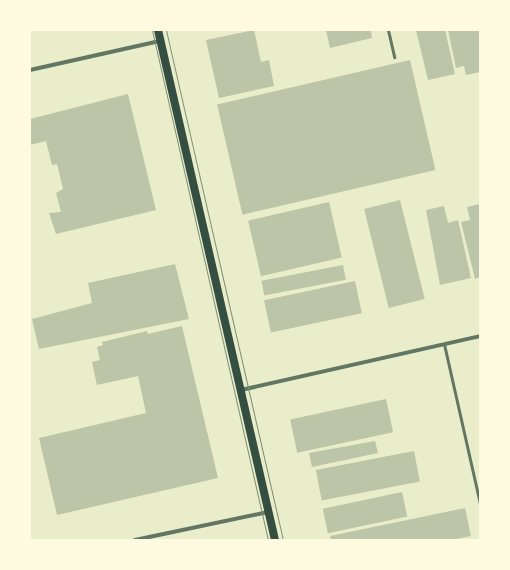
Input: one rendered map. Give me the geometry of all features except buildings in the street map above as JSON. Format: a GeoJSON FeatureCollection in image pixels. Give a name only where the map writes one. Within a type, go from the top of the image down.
{"type":"FeatureCollection","features":[{"type":"Feature","properties":{"kind":"main road"},"geometry":{"type":"LineString","coordinates":[[158,30],[275,540]]}},
{"type":"Feature","properties":{"kind":"street"},"geometry":{"type":"LineString","coordinates":[[30,70],[161,41]]}},
{"type":"Feature","properties":{"kind":"street"},"geometry":{"type":"LineString","coordinates":[[241,390],[480,336]]}},
{"type":"Feature","properties":{"kind":"street"},"geometry":{"type":"LineString","coordinates":[[135,540],[268,512]]}},
{"type":"Feature","properties":{"kind":"lane"},"geometry":{"type":"LineString","coordinates":[[388,30],[394,57]]}},
{"type":"Feature","properties":{"kind":"lane"},"geometry":{"type":"LineString","coordinates":[[444,344],[480,504]]}},
{"type":"Feature","properties":{"kind":"tram line"},"geometry":{"type":"LineString","coordinates":[[152,30],[268,540]]}},
{"type":"Feature","properties":{"kind":"tram line"},"geometry":{"type":"LineString","coordinates":[[166,30],[283,540]]}}]}
